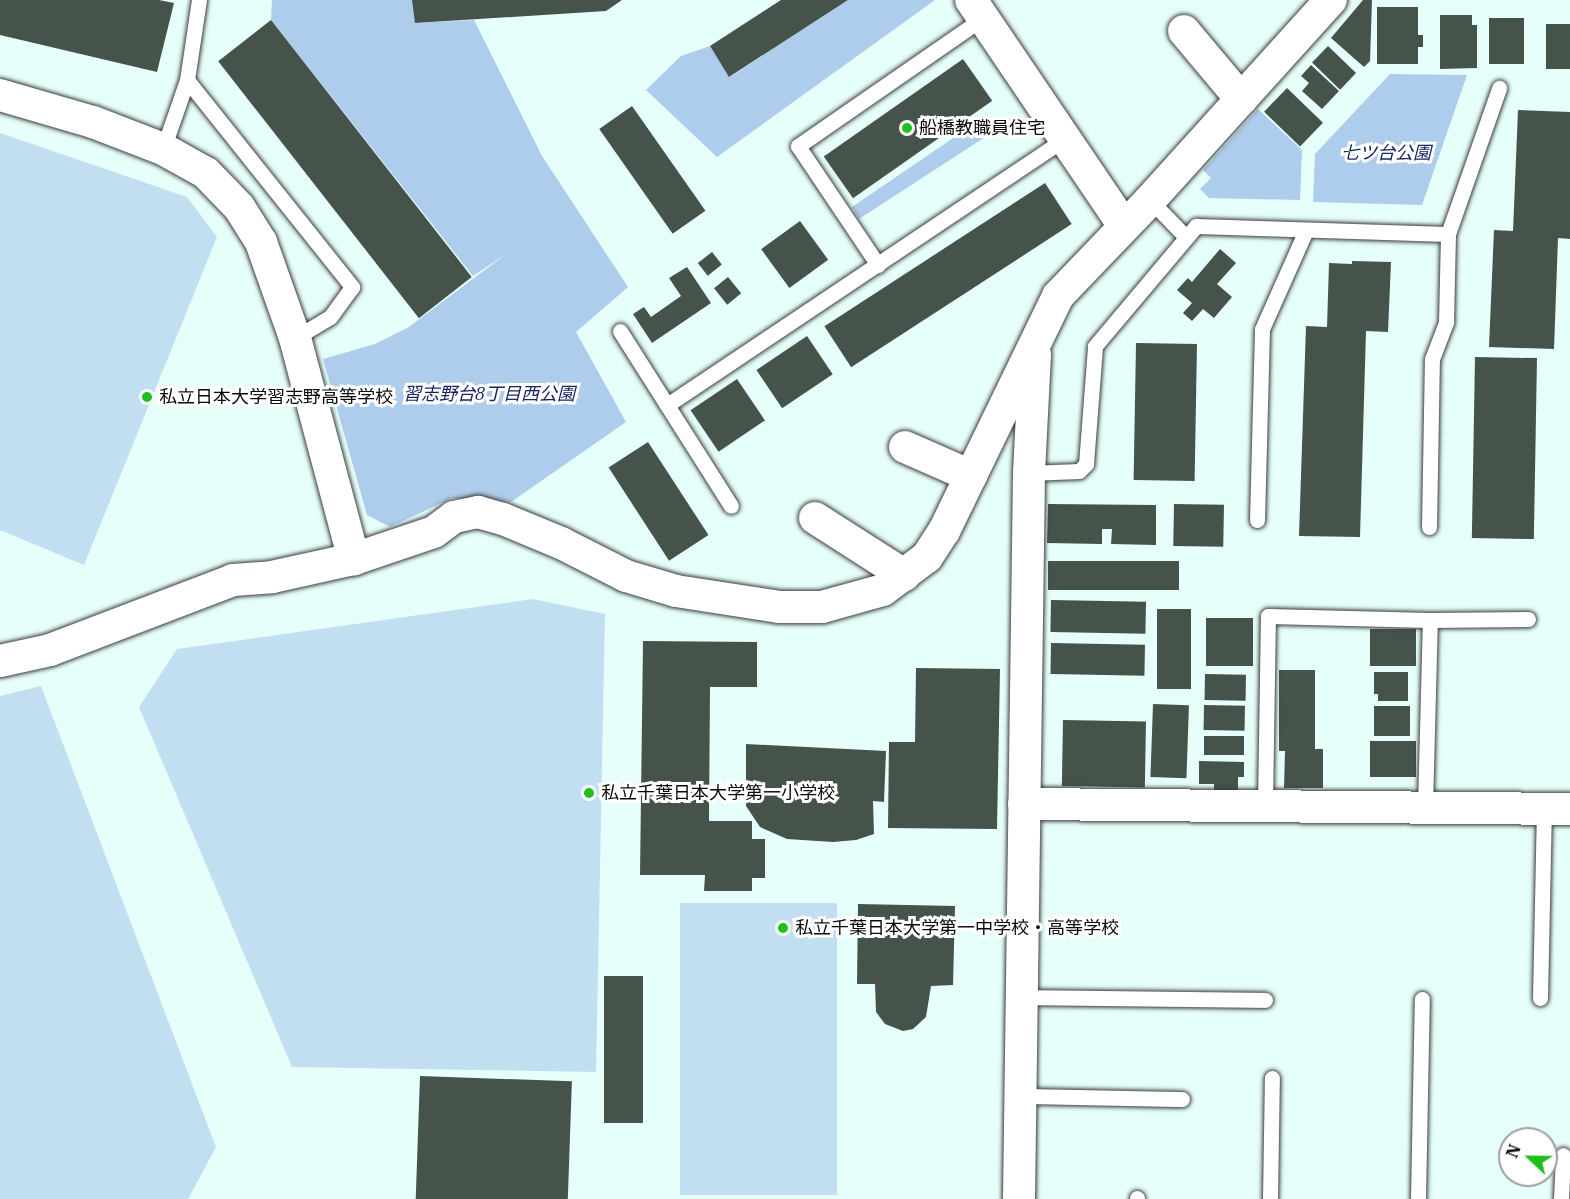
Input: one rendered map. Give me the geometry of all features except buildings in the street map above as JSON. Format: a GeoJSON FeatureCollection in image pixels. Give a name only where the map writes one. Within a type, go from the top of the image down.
{"type":"FeatureCollection","features":[{"type":"Feature","properties":{"kind":"street"},"geometry":{"type":"LineString","coordinates":[[0,661],[50,650],[233,580],[272,577],[354,559],[434,532],[454,517],[477,512],[503,519],[561,543],[626,576],[676,591],[779,607],[822,607],[883,590],[927,557],[944,531],[1035,339],[1058,296],[1150,200],[1241,99],[1315,7]]}},
{"type":"Feature","properties":{"kind":"street"},"geometry":{"type":"LineString","coordinates":[[977,9],[1124,226]]}},
{"type":"Feature","properties":{"kind":"street"},"geometry":{"type":"LineString","coordinates":[[1184,31],[1241,99]]}},
{"type":"Feature","properties":{"kind":"street"},"geometry":{"type":"LineString","coordinates":[[0,95],[93,122],[163,149],[206,173],[239,207],[261,242],[295,338],[354,559]]}},
{"type":"Feature","properties":{"kind":"street"},"geometry":{"type":"LineString","coordinates":[[1019,1199],[1029,473],[1035,339]]}},
{"type":"Feature","properties":{"kind":"street"},"geometry":{"type":"LineString","coordinates":[[905,447],[971,476]]}},
{"type":"Feature","properties":{"kind":"street"},"geometry":{"type":"LineString","coordinates":[[815,518],[904,575]]}},
{"type":"Feature","properties":{"kind":"street"},"geometry":{"type":"LineString","coordinates":[[1024,804],[1265,804],[1557,809]]}},
{"type":"Feature","properties":{"kind":"lane"},"geometry":{"type":"LineString","coordinates":[[163,149],[187,80],[199,0]]}},
{"type":"Feature","properties":{"kind":"lane"},"geometry":{"type":"LineString","coordinates":[[878,265],[798,146],[977,9]]}},
{"type":"Feature","properties":{"kind":"lane"},"geometry":{"type":"LineString","coordinates":[[187,80],[352,287],[330,317],[295,338]]}},
{"type":"Feature","properties":{"kind":"lane"},"geometry":{"type":"LineString","coordinates":[[1429,527],[1432,359],[1446,322],[1448,234],[1499,88]]}},
{"type":"Feature","properties":{"kind":"lane"},"geometry":{"type":"LineString","coordinates":[[668,405],[1065,139]]}},
{"type":"Feature","properties":{"kind":"lane"},"geometry":{"type":"LineString","coordinates":[[1150,200],[1186,237]]}},
{"type":"Feature","properties":{"kind":"lane"},"geometry":{"type":"LineString","coordinates":[[1029,473],[1079,471],[1086,464],[1095,346],[1196,226],[1448,234]]}},
{"type":"Feature","properties":{"kind":"lane"},"geometry":{"type":"LineString","coordinates":[[1257,520],[1262,329],[1306,230]]}},
{"type":"Feature","properties":{"kind":"lane"},"geometry":{"type":"LineString","coordinates":[[620,331],[731,506]]}},
{"type":"Feature","properties":{"kind":"lane"},"geometry":{"type":"LineString","coordinates":[[1265,804],[1268,616],[1431,620],[1528,619]]}},
{"type":"Feature","properties":{"kind":"lane"},"geometry":{"type":"LineString","coordinates":[[1425,807],[1431,620]]}},
{"type":"Feature","properties":{"kind":"lane"},"geometry":{"type":"LineString","coordinates":[[1539,998],[1557,809]]}},
{"type":"Feature","properties":{"kind":"lane"},"geometry":{"type":"LineString","coordinates":[[1023,997],[1265,1000]]}},
{"type":"Feature","properties":{"kind":"lane"},"geometry":{"type":"LineString","coordinates":[[1418,1199],[1422,999]]}},
{"type":"Feature","properties":{"kind":"lane"},"geometry":{"type":"LineString","coordinates":[[1270,1199],[1272,1078]]}},
{"type":"Feature","properties":{"kind":"lane"},"geometry":{"type":"LineString","coordinates":[[1021,1096],[1182,1099]]}},
{"type":"Feature","properties":{"kind":"lane"},"geometry":{"type":"LineString","coordinates":[[1561,1199],[1563,1155]]}},
{"type":"Feature","properties":{"kind":"green space","name":"習志野台8丁目西公園"},"geometry":{"type":"Polygon","coordinates":[[[272,0],[412,0],[416,23],[474,20],[542,156],[628,287],[576,332],[626,422],[511,502],[452,498],[390,527],[367,515],[323,359],[375,344],[409,327],[506,254],[473,276],[271,20],[272,0]]]}},
{"type":"Feature","properties":{"kind":"green space"},"geometry":{"type":"Polygon","coordinates":[[[848,0],[935,0],[717,157],[646,90],[681,56],[710,46],[730,77],[848,0]]]}},
{"type":"Feature","properties":{"kind":"green space","name":"七ツ台公園"},"geometry":{"type":"Polygon","coordinates":[[[1390,74],[1467,75],[1422,205],[1313,202],[1315,154],[1390,74]]]}},
{"type":"Feature","properties":{"kind":"green space","name":"七ツ台公園"},"geometry":{"type":"Polygon","coordinates":[[[1258,109],[1302,150],[1300,200],[1209,198],[1200,189],[1211,178],[1203,170],[1258,109]]]}},
{"type":"Feature","properties":{"kind":"green space"},"geometry":{"type":"Polygon","coordinates":[[[984,117],[993,132],[859,219],[852,207],[984,117]]]}},
{"type":"Feature","properties":{"kind":"shaded area"},"geometry":{"type":"Polygon","coordinates":[[[0,133],[187,197],[217,237],[84,565],[0,530],[0,133]]]}},
{"type":"Feature","properties":{"kind":"shaded area"},"geometry":{"type":"Polygon","coordinates":[[[533,599],[605,614],[596,1072],[292,1067],[139,707],[177,649],[533,599]]]}},
{"type":"Feature","properties":{"kind":"shaded area"},"geometry":{"type":"Polygon","coordinates":[[[41,686],[216,1147],[188,1199],[0,1199],[0,696],[41,686]]]}},
{"type":"Feature","properties":{"kind":"shaded area"},"geometry":{"type":"Polygon","coordinates":[[[680,903],[837,903],[837,1195],[680,1195],[680,903]]]}},
{"type":"Feature","properties":{"kind":"place","name":"船橋教職員住宅"},"geometry":{"type":"Point","coordinates":[907,128]}},
{"type":"Feature","properties":{"kind":"place","name":"私立日本大学習志野高等学校"},"geometry":{"type":"Point","coordinates":[147,397]}},
{"type":"Feature","properties":{"kind":"place","name":"私立千葉日本大学第一小学校"},"geometry":{"type":"Point","coordinates":[589,793]}},
{"type":"Feature","properties":{"kind":"place","name":"私立千葉日本大学第一中学校・高等学校"},"geometry":{"type":"Point","coordinates":[783,928]}}]}
